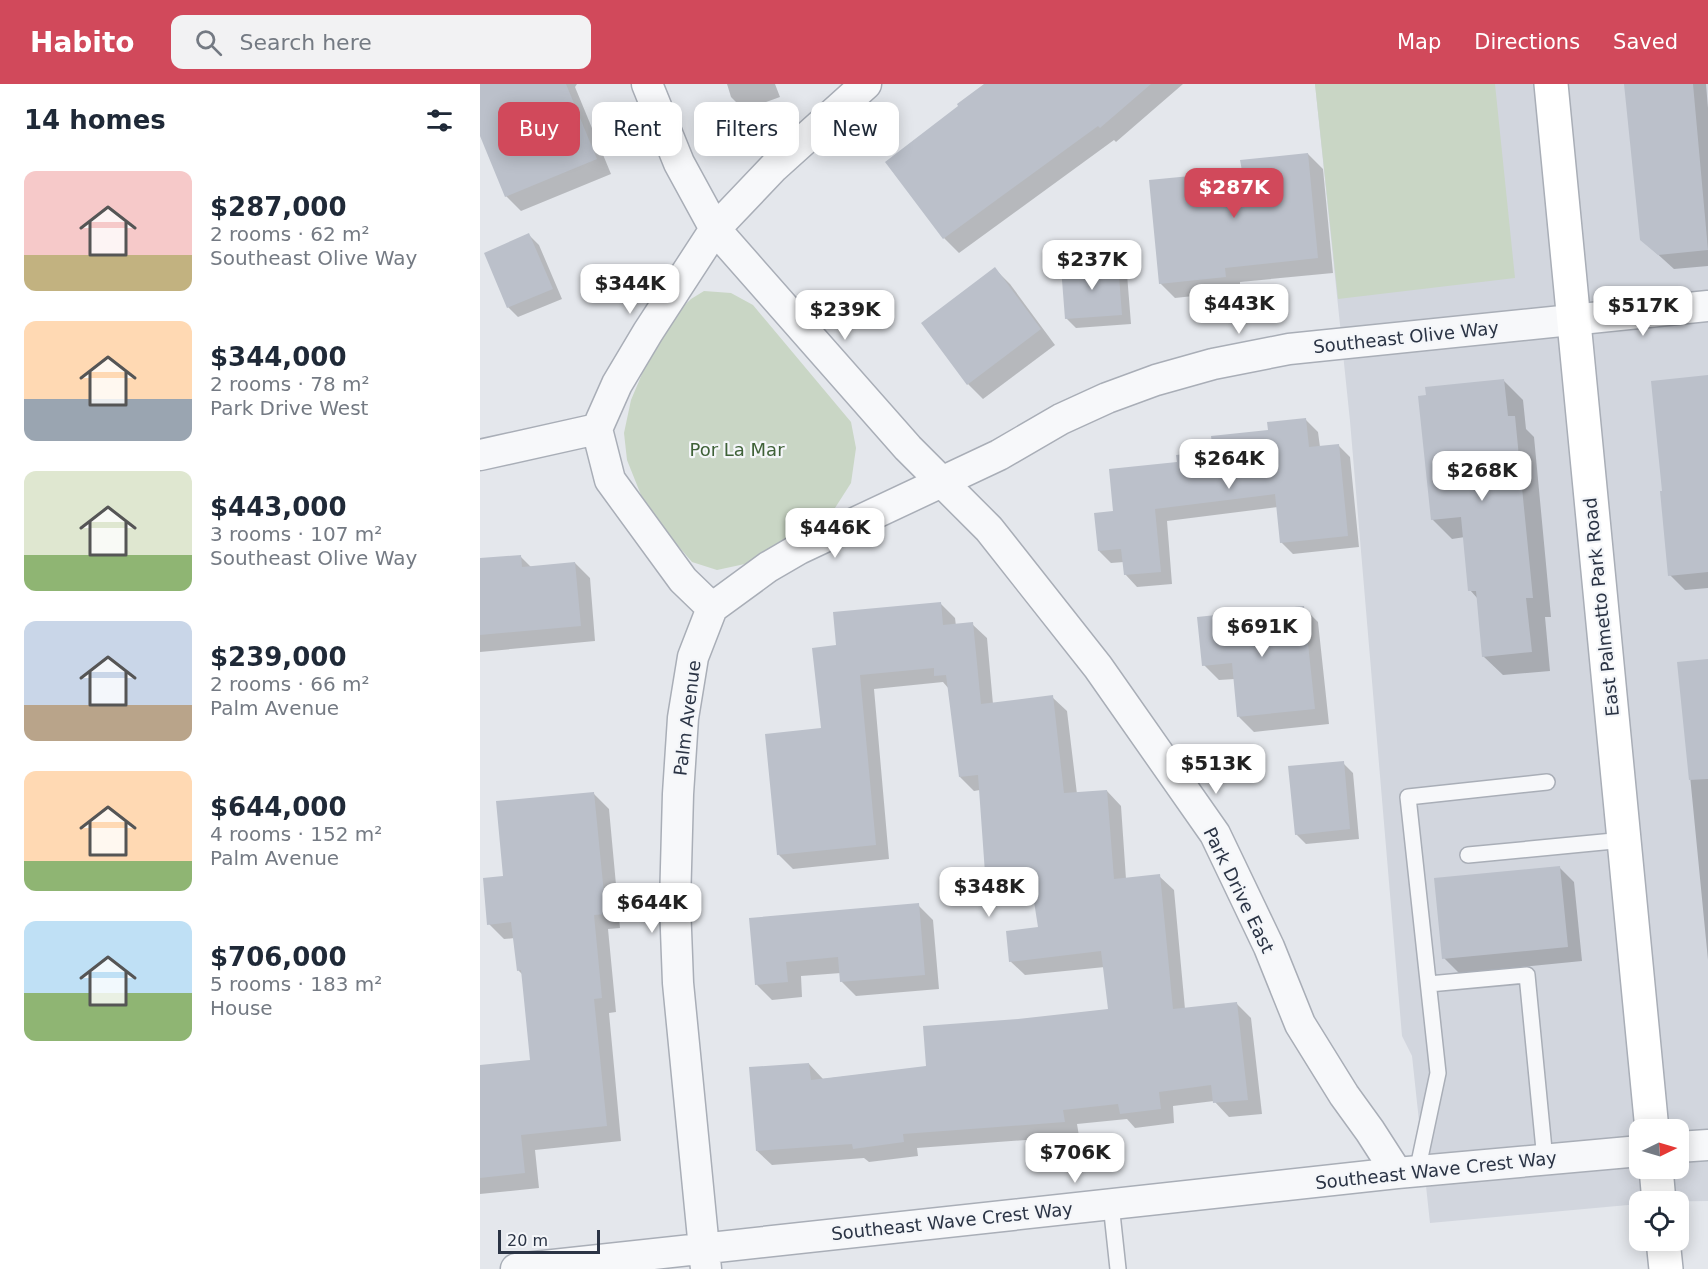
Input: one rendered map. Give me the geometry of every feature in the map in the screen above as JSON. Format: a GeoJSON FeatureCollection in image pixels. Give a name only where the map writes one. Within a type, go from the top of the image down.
{"type":"FeatureCollection","features":[{"type":"Feature","properties":{"kind":"main road","name":"East Palmetto Park Road"},"geometry":{"type":"LineString","coordinates":[[1551,84],[1651,1119]]}},
{"type":"Feature","properties":{"kind":"main road"},"geometry":{"type":"LineString","coordinates":[[1664,1251],[1666,1269]]}},
{"type":"Feature","properties":{"kind":"street"},"geometry":{"type":"LineString","coordinates":[[647,84],[679,163],[715,229],[908,448],[942,483],[799,549],[768,567],[712,608],[683,580],[610,480],[597,429],[617,384],[635,353],[715,229],[774,167],[866,84]]}},
{"type":"Feature","properties":{"kind":"street","name":"Southeast Olive Way"},"geometry":{"type":"LineString","coordinates":[[942,483],[999,455],[1061,418],[1156,380],[1213,364],[1289,349],[1708,306]]}},
{"type":"Feature","properties":{"kind":"street"},"geometry":{"type":"LineString","coordinates":[[480,455],[597,429]]}},
{"type":"Feature","properties":{"kind":"street","name":"Park Drive East"},"geometry":{"type":"LineString","coordinates":[[942,483],[989,530],[1098,667],[1215,834],[1269,947],[1300,1024],[1344,1095],[1370,1131],[1407,1172]]}},
{"type":"Feature","properties":{"kind":"street","name":"Palm Avenue"},"geometry":{"type":"LineString","coordinates":[[705,1259],[678,983],[675,904],[683,718],[693,657],[712,608]]}},
{"type":"Feature","properties":{"kind":"street"},"geometry":{"type":"LineString","coordinates":[[1689,1146],[1708,1144]]}},
{"type":"Feature","properties":{"kind":"street","name":"Southeast Wave Crest Way"},"geometry":{"type":"LineString","coordinates":[[516,1269],[705,1259],[1112,1204],[1407,1172],[1629,1152]]}},
{"type":"Feature","properties":{"kind":"lane"},"geometry":{"type":"LineString","coordinates":[[1407,1172],[1438,1073],[1420,859],[1408,797],[1547,782]]}},
{"type":"Feature","properties":{"kind":"lane"},"geometry":{"type":"LineString","coordinates":[[1468,855],[1624,840]]}},
{"type":"Feature","properties":{"kind":"lane"},"geometry":{"type":"LineString","coordinates":[[1429,984],[1527,975],[1545,1160]]}},
{"type":"Feature","properties":{"kind":"lane"},"geometry":{"type":"LineString","coordinates":[[1112,1204],[1118,1269]]}},
{"type":"Feature","properties":{"kind":"shaded area"},"geometry":{"type":"Polygon","coordinates":[[[1315,84],[1708,84],[1708,1201],[1689,1201],[1689,1191],[1629,1191],[1629,1205],[1430,1223],[1412,1056],[1402,1036],[1350,421],[1315,84]]]}},
{"type":"Feature","properties":{"kind":"green space"},"geometry":{"type":"Polygon","coordinates":[[[1315,84],[1495,84],[1515,278],[1338,299],[1315,84]]]}},
{"type":"Feature","properties":{"kind":"green space","name":"Por La Mar"},"geometry":{"type":"Polygon","coordinates":[[[704,291],[731,293],[753,305],[851,422],[856,448],[851,483],[826,522],[754,562],[717,570],[692,562],[647,510],[627,460],[624,433],[631,400],[650,355],[675,314],[691,299],[704,291]]]}},
{"type":"Feature","properties":{"kind":"building"},"geometry":{"type":"Polygon","coordinates":[[[480,84],[566,84],[573,102],[498,102],[498,156],[580,156],[580,118],[592,147],[592,156],[596,156],[597,159],[505,197],[480,136],[480,84]]]}},
{"type":"Feature","properties":{"kind":"building"},"geometry":{"type":"Polygon","coordinates":[[[984,84],[1151,84],[1100,128],[1098,126],[943,239],[885,162],[893,156],[899,156],[899,151],[958,106],[957,104],[984,84]]]}},
{"type":"Feature","properties":{"kind":"building"},"geometry":{"type":"Polygon","coordinates":[[[1624,84],[1693,84],[1708,250],[1658,255],[1640,240],[1624,84]]]}},
{"type":"Feature","properties":{"kind":"building"},"geometry":{"type":"Polygon","coordinates":[[[1308,153],[1318,258],[1225,268],[1226,277],[1159,284],[1149,180],[1242,171],[1240,160],[1308,153]]]}},
{"type":"Feature","properties":{"kind":"building"},"geometry":{"type":"Polygon","coordinates":[[[529,233],[553,289],[507,308],[484,253],[529,233]]]}},
{"type":"Feature","properties":{"kind":"building"},"geometry":{"type":"Polygon","coordinates":[[[1118,263],[1122,315],[1065,319],[1061,267],[1118,263]]]}},
{"type":"Feature","properties":{"kind":"building"},"geometry":{"type":"Polygon","coordinates":[[[995,267],[1041,329],[967,385],[921,323],[995,267]]]}},
{"type":"Feature","properties":{"kind":"building"},"geometry":{"type":"Polygon","coordinates":[[[1708,375],[1708,572],[1668,576],[1651,381],[1708,375]]]}},
{"type":"Feature","properties":{"kind":"building"},"geometry":{"type":"Polygon","coordinates":[[[1504,379],[1508,416],[1515,416],[1533,598],[1526,598],[1532,652],[1482,657],[1476,591],[1468,591],[1461,517],[1431,520],[1418,396],[1426,395],[1425,387],[1504,379]]]}},
{"type":"Feature","properties":{"kind":"building"},"geometry":{"type":"Polygon","coordinates":[[[1306,418],[1309,447],[1339,444],[1348,536],[1280,543],[1275,494],[1155,509],[1161,572],[1124,575],[1121,549],[1098,551],[1094,513],[1113,511],[1109,469],[1177,462],[1176,455],[1213,451],[1211,436],[1268,430],[1267,422],[1306,418]]]}},
{"type":"Feature","properties":{"kind":"building"},"geometry":{"type":"Polygon","coordinates":[[[521,555],[522,567],[575,562],[581,626],[480,635],[480,558],[521,555]]]}},
{"type":"Feature","properties":{"kind":"building"},"geometry":{"type":"Polygon","coordinates":[[[941,602],[943,625],[973,622],[981,704],[1053,695],[1064,793],[1107,790],[1114,879],[1160,874],[1173,1009],[1237,1002],[1248,1100],[1213,1103],[1211,1085],[1159,1092],[1161,1109],[1120,1114],[1118,1104],[1063,1110],[1065,1122],[903,1134],[904,1142],[853,1149],[852,1144],[756,1151],[749,1067],[809,1063],[811,1080],[926,1066],[923,1026],[1108,1009],[1101,951],[1009,962],[1006,931],[1038,927],[1029,870],[985,873],[978,775],[959,777],[946,675],[934,676],[934,668],[860,675],[876,845],[777,855],[765,734],[821,728],[812,648],[836,645],[833,612],[941,602]]]}},
{"type":"Feature","properties":{"kind":"building"},"geometry":{"type":"Polygon","coordinates":[[[1304,606],[1315,709],[1237,717],[1232,663],[1202,666],[1197,617],[1304,606]]]}},
{"type":"Feature","properties":{"kind":"building"},"geometry":{"type":"Polygon","coordinates":[[[1708,659],[1708,779],[1689,780],[1677,662],[1708,659]]]}},
{"type":"Feature","properties":{"kind":"building"},"geometry":{"type":"Polygon","coordinates":[[[1344,761],[1350,829],[1295,835],[1288,766],[1344,761]]]}},
{"type":"Feature","properties":{"kind":"building"},"geometry":{"type":"Polygon","coordinates":[[[594,792],[606,914],[594,915],[602,998],[594,999],[607,1126],[521,1135],[525,1173],[480,1178],[480,1065],[530,1060],[521,970],[517,971],[511,922],[487,925],[483,878],[503,876],[496,801],[594,792]]]}},
{"type":"Feature","properties":{"kind":"building"},"geometry":{"type":"Polygon","coordinates":[[[1560,866],[1568,947],[1442,959],[1434,878],[1560,866]]]}},
{"type":"Feature","properties":{"kind":"building"},"geometry":{"type":"Polygon","coordinates":[[[919,903],[925,975],[840,982],[838,957],[786,962],[788,982],[755,985],[749,918],[919,903]]]}}]}
